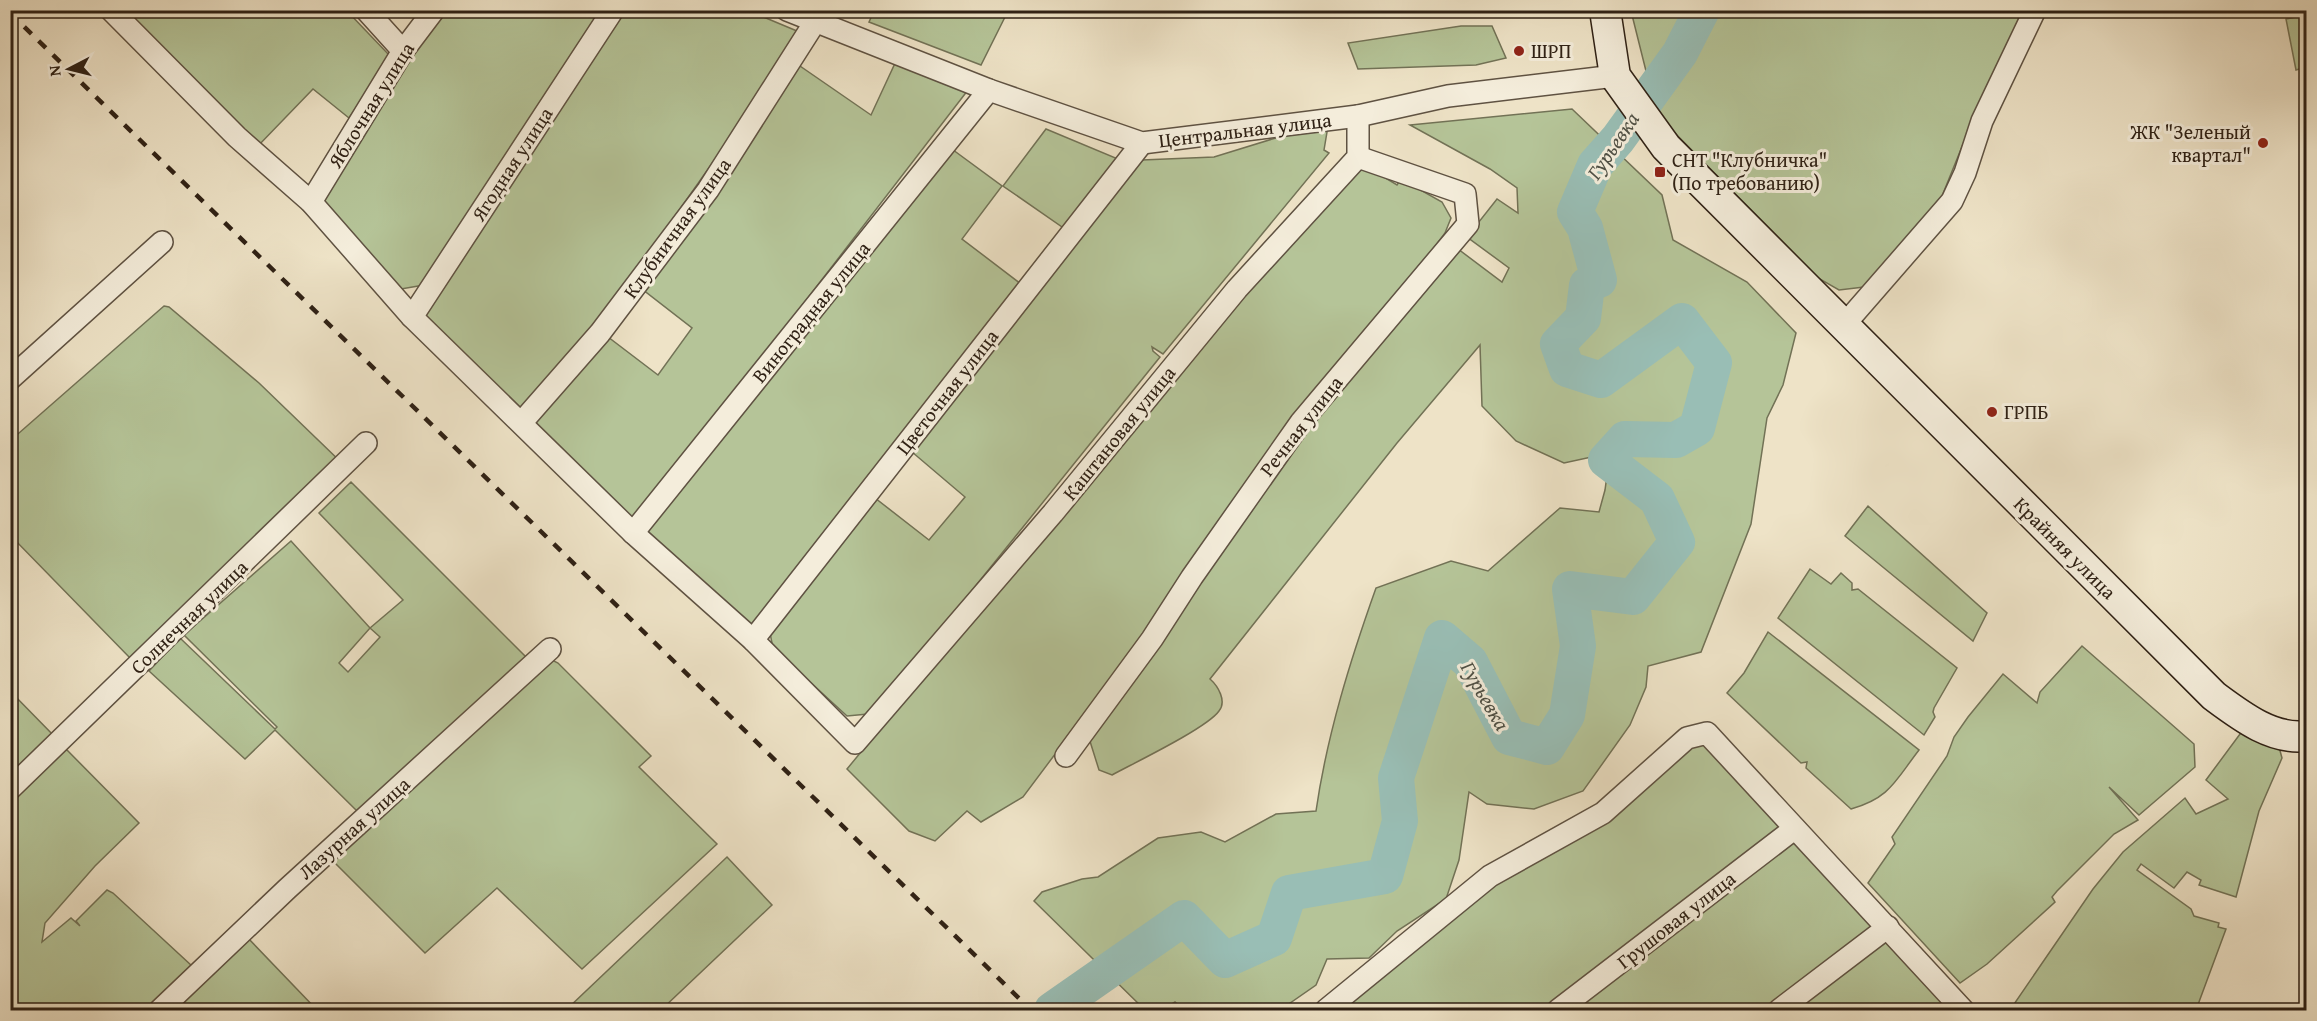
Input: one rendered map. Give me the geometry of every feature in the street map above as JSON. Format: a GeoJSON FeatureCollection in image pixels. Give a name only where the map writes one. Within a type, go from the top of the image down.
{"type":"FeatureCollection","features":[{"type":"Feature","properties":{"kind":"main road"},"geometry":{"type":"LineString","coordinates":[[1605,10],[1616,76]]}},
{"type":"Feature","properties":{"kind":"main road","name":"Крайняя улица"},"geometry":{"type":"LineString","coordinates":[[1616,76],[1666,147],[2214,696],[2245,719],[2277,734],[2307,736]]}},
{"type":"Feature","properties":{"kind":"street"},"geometry":{"type":"LineString","coordinates":[[111,10],[237,137],[311,202],[412,317],[633,533],[753,640]]}},
{"type":"Feature","properties":{"kind":"street"},"geometry":{"type":"LineString","coordinates":[[366,10],[403,51]]}},
{"type":"Feature","properties":{"kind":"street","name":"Яблочная улица"},"geometry":{"type":"LineString","coordinates":[[311,202],[403,51],[434,10]]}},
{"type":"Feature","properties":{"kind":"street","name":"Ягодная улица"},"geometry":{"type":"LineString","coordinates":[[412,317],[613,10]]}},
{"type":"Feature","properties":{"kind":"street","name":"Центральная улица"},"geometry":{"type":"LineString","coordinates":[[787,10],[989,90],[1142,143],[1358,116],[1448,96],[1616,76]]}},
{"type":"Feature","properties":{"kind":"street"},"geometry":{"type":"LineString","coordinates":[[1844,325],[1952,201],[1965,173],[1982,121],[2035,10]]}},
{"type":"Feature","properties":{"kind":"street","name":"Клубничная улица"},"geometry":{"type":"LineString","coordinates":[[522,422],[600,333],[708,190],[815,22]]}},
{"type":"Feature","properties":{"kind":"street","name":"Виноградная улица"},"geometry":{"type":"LineString","coordinates":[[633,533],[989,90]]}},
{"type":"Feature","properties":{"kind":"street"},"geometry":{"type":"LineString","coordinates":[[1358,116],[1359,157]]}},
{"type":"Feature","properties":{"kind":"street","name":"Цветочная улица"},"geometry":{"type":"LineString","coordinates":[[753,640],[1142,143]]}},
{"type":"Feature","properties":{"kind":"street","name":"Каштановая улица"},"geometry":{"type":"LineString","coordinates":[[753,640],[855,743],[1053,513],[1237,289],[1359,157]]}},
{"type":"Feature","properties":{"kind":"street","name":"Речная улица"},"geometry":{"type":"LineString","coordinates":[[1066,756],[1152,639],[1192,577],[1301,423],[1468,224],[1465,194],[1359,157]]}},
{"type":"Feature","properties":{"kind":"street"},"geometry":{"type":"LineString","coordinates":[[10,379],[162,242]]}},
{"type":"Feature","properties":{"kind":"street","name":"Солнечная улица"},"geometry":{"type":"LineString","coordinates":[[10,789],[366,443]]}},
{"type":"Feature","properties":{"kind":"street","name":"Лазурная улица"},"geometry":{"type":"LineString","coordinates":[[160,1011],[287,889],[550,649]]}},
{"type":"Feature","properties":{"kind":"street"},"geometry":{"type":"LineString","coordinates":[[1326,1011],[1490,876],[1603,813],[1687,738],[1707,733],[1963,1011]]}},
{"type":"Feature","properties":{"kind":"street","name":"Грушовая улица"},"geometry":{"type":"LineString","coordinates":[[1558,1011],[1794,828]]}},
{"type":"Feature","properties":{"kind":"street"},"geometry":{"type":"LineString","coordinates":[[1779,1011],[1887,927]]}},
{"type":"Feature","properties":{"kind":"green space"},"geometry":{"type":"Polygon","coordinates":[[[129,10],[347,11],[391,57],[349,118],[313,89],[257,147],[122,17],[129,10]]]}},
{"type":"Feature","properties":{"kind":"green space"},"geometry":{"type":"Polygon","coordinates":[[[874,10],[1008,11],[981,65],[869,22],[874,10]]]}},
{"type":"Feature","properties":{"kind":"green space"},"geometry":{"type":"Polygon","coordinates":[[[443,11],[605,11],[424,285],[401,289],[327,216],[319,191],[443,11]]]}},
{"type":"Feature","properties":{"kind":"green space"},"geometry":{"type":"Polygon","coordinates":[[[623,11],[749,11],[797,31],[795,40],[771,80],[656,243],[592,326],[522,410],[516,408],[422,315],[623,11]]]}},
{"type":"Feature","properties":{"kind":"green space"},"geometry":{"type":"Polygon","coordinates":[[[1631,11],[2029,11],[1972,122],[1942,196],[1910,245],[1864,287],[1839,290],[1818,278],[1657,115],[1631,11]]]}},
{"type":"Feature","properties":{"kind":"green space"},"geometry":{"type":"Polygon","coordinates":[[[2306,15],[2306,67],[2296,70],[2286,19],[2306,15]]]}},
{"type":"Feature","properties":{"kind":"green space"},"geometry":{"type":"Polygon","coordinates":[[[1461,26],[1492,26],[1506,58],[1476,65],[1358,69],[1348,43],[1461,26]]]}},
{"type":"Feature","properties":{"kind":"green space"},"geometry":{"type":"Polygon","coordinates":[[[897,59],[968,90],[639,517],[628,519],[533,424],[608,337],[658,375],[692,328],[642,289],[797,64],[871,115],[897,59]]]}},
{"type":"Feature","properties":{"kind":"green space"},"geometry":{"type":"Polygon","coordinates":[[[1572,109],[1662,195],[1673,240],[1747,282],[1796,333],[1783,385],[1767,418],[1751,524],[1701,652],[1648,666],[1646,687],[1630,725],[1583,791],[1534,809],[1487,804],[1469,792],[1459,860],[1446,899],[1397,931],[1369,958],[1327,959],[1316,985],[1280,1010],[1185,1010],[1175,1002],[1162,1010],[1145,1010],[1034,901],[1042,892],[1082,879],[1098,877],[1158,838],[1201,832],[1225,842],[1276,814],[1316,811],[1326,754],[1340,698],[1376,588],[1451,561],[1488,571],[1560,508],[1599,512],[1605,490],[1610,453],[1564,463],[1516,441],[1482,406],[1480,345],[1397,443],[1210,679],[1222,698],[1219,711],[1186,736],[1112,775],[1099,770],[1089,738],[1262,485],[1458,249],[1502,282],[1509,268],[1467,237],[1497,199],[1518,213],[1517,188],[1490,169],[1410,125],[1572,109]]]}},
{"type":"Feature","properties":{"kind":"green space"},"geometry":{"type":"Polygon","coordinates":[[[1046,129],[1118,159],[1065,229],[1003,186],[1046,129]]]}},
{"type":"Feature","properties":{"kind":"green space"},"geometry":{"type":"Polygon","coordinates":[[[1323,129],[1327,132],[1324,150],[1329,153],[1163,354],[1152,347],[1160,357],[940,630],[868,714],[847,716],[773,648],[770,633],[875,498],[929,540],[965,497],[912,452],[1142,160],[1214,157],[1279,137],[1323,129]]]}},
{"type":"Feature","properties":{"kind":"green space"},"geometry":{"type":"Polygon","coordinates":[[[945,144],[1002,186],[962,239],[1021,284],[757,624],[747,626],[648,539],[648,529],[945,144]]]}},
{"type":"Feature","properties":{"kind":"green space"},"geometry":{"type":"Polygon","coordinates":[[[1351,157],[1397,185],[1401,179],[1442,202],[1451,218],[1445,233],[1023,797],[981,822],[967,811],[935,841],[909,831],[847,769],[1351,157]]]}},
{"type":"Feature","properties":{"kind":"green space"},"geometry":{"type":"Polygon","coordinates":[[[164,306],[169,307],[259,383],[346,467],[131,659],[11,536],[11,440],[164,306]]]}},
{"type":"Feature","properties":{"kind":"green space"},"geometry":{"type":"Polygon","coordinates":[[[351,482],[526,657],[357,811],[275,730],[245,759],[149,671],[180,638],[275,729],[277,727],[184,635],[291,541],[370,628],[403,600],[319,513],[351,482]],[[370,628],[339,663],[348,672],[380,637],[370,628]]]}},
{"type":"Feature","properties":{"kind":"green space"},"geometry":{"type":"Polygon","coordinates":[[[1868,506],[1987,613],[1973,641],[1845,536],[1868,506]]]}},
{"type":"Feature","properties":{"kind":"green space"},"geometry":{"type":"Polygon","coordinates":[[[1810,569],[1831,584],[1841,573],[1852,583],[1852,590],[1858,589],[1957,668],[1934,708],[1935,717],[1924,735],[1778,618],[1810,569]]]}},
{"type":"Feature","properties":{"kind":"green space"},"geometry":{"type":"Polygon","coordinates":[[[1768,632],[1919,750],[1891,787],[1875,800],[1851,809],[1806,768],[1807,762],[1801,763],[1727,693],[1744,673],[1768,632]]]}},
{"type":"Feature","properties":{"kind":"green space"},"geometry":{"type":"Polygon","coordinates":[[[2082,646],[2194,744],[2195,767],[2139,815],[2109,787],[2138,820],[2114,834],[2057,891],[2052,897],[2055,902],[1987,964],[1960,983],[1868,883],[1895,844],[1892,837],[1947,756],[1954,737],[2003,674],[2037,703],[2040,692],[2082,646]]]}},
{"type":"Feature","properties":{"kind":"green space"},"geometry":{"type":"Polygon","coordinates":[[[548,658],[558,663],[651,756],[639,767],[717,844],[582,969],[497,888],[425,953],[330,858],[548,658]]]}},
{"type":"Feature","properties":{"kind":"green space"},"geometry":{"type":"Polygon","coordinates":[[[11,692],[56,738],[11,780],[11,692]]]}},
{"type":"Feature","properties":{"kind":"green space"},"geometry":{"type":"Polygon","coordinates":[[[2243,730],[2279,747],[2282,758],[2259,811],[2236,897],[2199,885],[2201,880],[2187,872],[2174,888],[2141,864],[2137,870],[2191,909],[2194,916],[2219,923],[2218,927],[2226,929],[2196,1010],[2010,1010],[2093,889],[2123,852],[2185,798],[2196,814],[2228,799],[2206,780],[2243,730]]]}},
{"type":"Feature","properties":{"kind":"green space"},"geometry":{"type":"Polygon","coordinates":[[[1693,742],[1706,743],[1785,828],[1550,1010],[1334,1010],[1401,952],[1693,742]]]}},
{"type":"Feature","properties":{"kind":"green space"},"geometry":{"type":"Polygon","coordinates":[[[66,749],[139,823],[95,866],[45,923],[42,942],[71,918],[80,926],[76,921],[107,890],[113,893],[192,966],[146,1010],[11,1010],[11,803],[66,749]]]}},
{"type":"Feature","properties":{"kind":"green space"},"geometry":{"type":"Polygon","coordinates":[[[1793,839],[1875,927],[1769,1010],[1571,1010],[1793,839]]]}},
{"type":"Feature","properties":{"kind":"green space"},"geometry":{"type":"Polygon","coordinates":[[[727,857],[772,905],[661,1010],[566,1010],[727,857]]]}},
{"type":"Feature","properties":{"kind":"green space"},"geometry":{"type":"Polygon","coordinates":[[[247,937],[317,1010],[171,1010],[247,937]]]}},
{"type":"Feature","properties":{"kind":"green space"},"geometry":{"type":"Polygon","coordinates":[[[1886,939],[1952,1010],[1791,1010],[1886,939]]]}},
{"type":"Feature","properties":{"kind":"waterway","name":"Гурьевка"},"geometry":{"type":"LineString","coordinates":[[1052,1010],[1184,918],[1225,960],[1274,938],[1289,893],[1385,876],[1400,821],[1396,778],[1442,638],[1470,662],[1509,737],[1547,747],[1567,715],[1578,646],[1570,589],[1633,597],[1677,542],[1657,499],[1606,460],[1625,439],[1676,440],[1697,428],[1714,363],[1682,321],[1601,380],[1567,369],[1558,344],[1583,318],[1587,285],[1599,280],[1585,228],[1575,212],[1595,165],[1618,139],[1680,53],[1702,10]]}},
{"type":"Feature","properties":{"kind":"railway"},"geometry":{"type":"LineString","coordinates":[[10,13],[1031,1010]]}},
{"type":"Feature","properties":{"kind":"place","name":"ШРП"},"geometry":{"type":"Point","coordinates":[1519,51]}},
{"type":"Feature","properties":{"kind":"place","name":"ЖК \"Зеленый квартал\""},"geometry":{"type":"Point","coordinates":[2263,143]}},
{"type":"Feature","properties":{"kind":"place","name":"СНТ \"Клубничка\" (По требованию)"},"geometry":{"type":"Point","coordinates":[1660,172]}},
{"type":"Feature","properties":{"kind":"place","name":"ГРПБ"},"geometry":{"type":"Point","coordinates":[1992,412]}}]}
